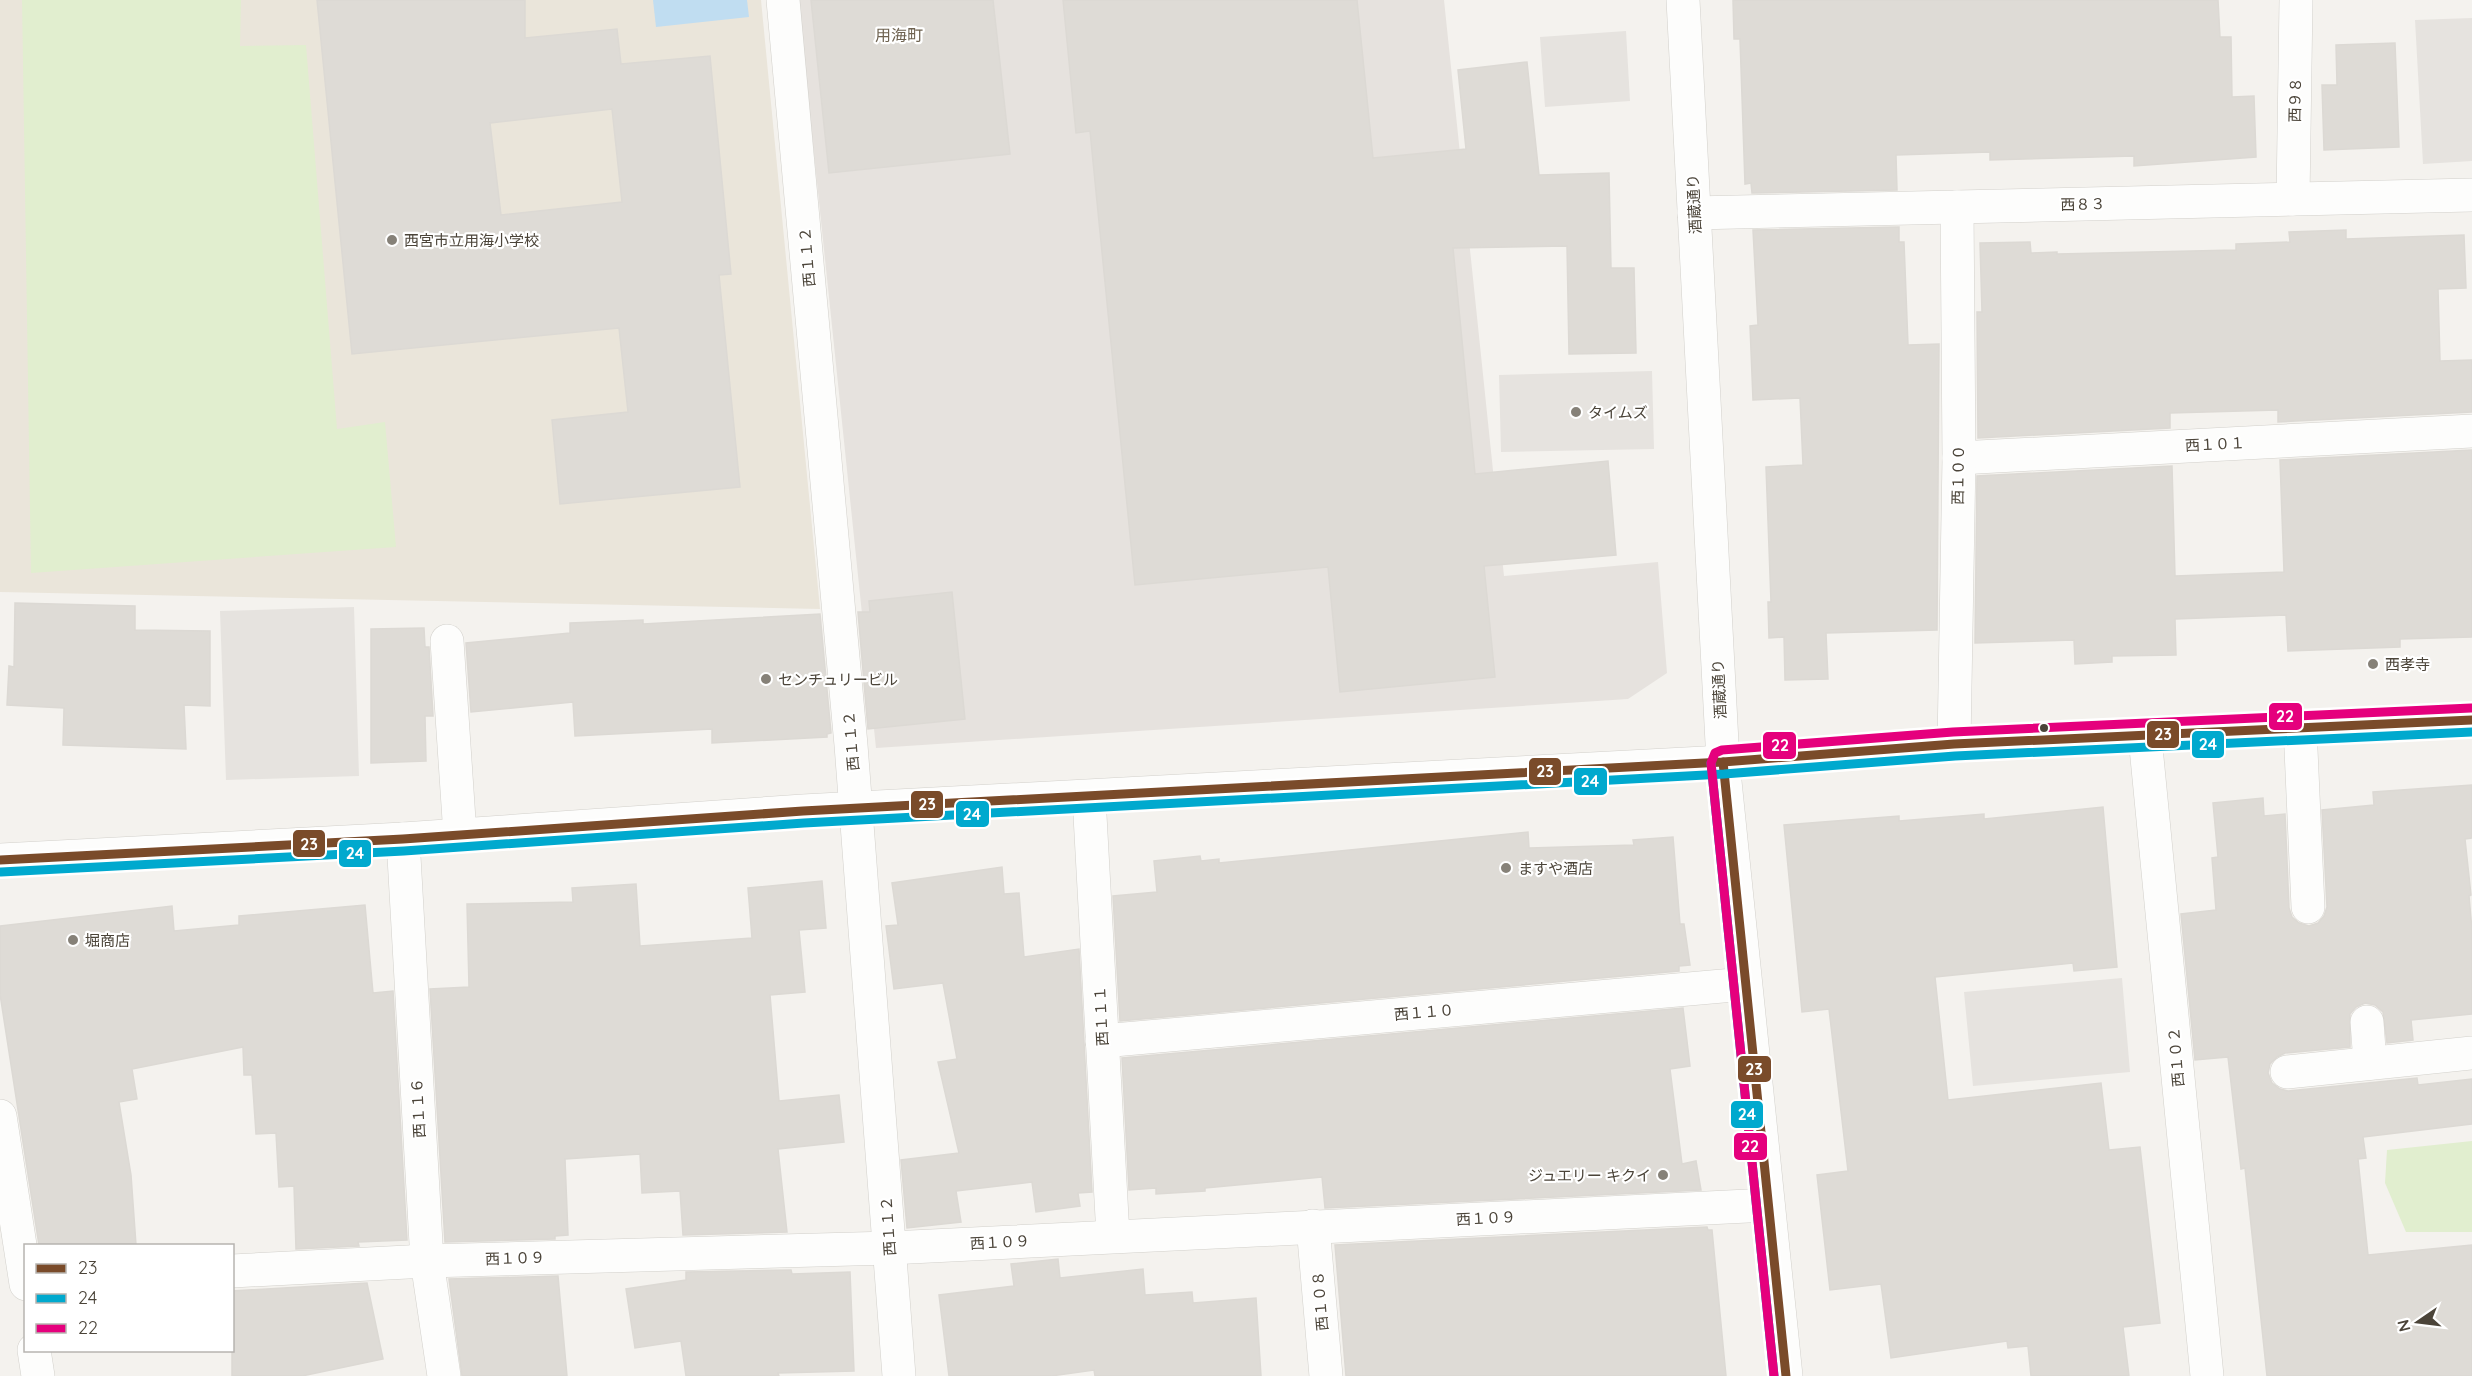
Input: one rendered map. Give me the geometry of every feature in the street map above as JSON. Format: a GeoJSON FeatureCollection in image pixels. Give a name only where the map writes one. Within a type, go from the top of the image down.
{"type":"FeatureCollection","features":[{"type":"Feature","properties":{"kind":"street","name":"西１１２"},"geometry":{"type":"LineString","coordinates":[[783,0],[855,809],[899,1376]]}},
{"type":"Feature","properties":{"kind":"street","name":"酒蔵通り"},"geometry":{"type":"LineString","coordinates":[[1683,0],[1723,762],[1786,1376]]}},
{"type":"Feature","properties":{"kind":"street","name":"西９８"},"geometry":{"type":"LineString","coordinates":[[2293,200],[2296,0]]}},
{"type":"Feature","properties":{"kind":"street","name":"西８３"},"geometry":{"type":"LineString","coordinates":[[1694,213],[2472,195]]}},
{"type":"Feature","properties":{"kind":"street","name":"西１００"},"geometry":{"type":"LineString","coordinates":[[1954,744],[1959,458],[1958,207]]}},
{"type":"Feature","properties":{"kind":"street","name":"西１０１"},"geometry":{"type":"LineString","coordinates":[[1959,458],[2472,431]]}},
{"type":"Feature","properties":{"kind":"street"},"geometry":{"type":"LineString","coordinates":[[447,641],[460,835]]}},
{"type":"Feature","properties":{"kind":"street"},"geometry":{"type":"LineString","coordinates":[[0,860],[403,840],[855,809],[1723,762],[1954,744],[2145,737],[2300,727],[2472,720]]}},
{"type":"Feature","properties":{"kind":"street"},"geometry":{"type":"LineString","coordinates":[[2300,727],[2308,907]]}},
{"type":"Feature","properties":{"kind":"street","name":"西１０２"},"geometry":{"type":"LineString","coordinates":[[2145,737],[2207,1376]]}},
{"type":"Feature","properties":{"kind":"street","name":"西１１１"},"geometry":{"type":"LineString","coordinates":[[1089,797],[1113,1236]]}},
{"type":"Feature","properties":{"kind":"street","name":"西１１６"},"geometry":{"type":"LineString","coordinates":[[403,840],[427,1261],[444,1376]]}},
{"type":"Feature","properties":{"kind":"street","name":"西１１０"},"geometry":{"type":"LineString","coordinates":[[1102,1041],[1745,984]]}},
{"type":"Feature","properties":{"kind":"street"},"geometry":{"type":"LineString","coordinates":[[2367,1022],[2370,1063]]}},
{"type":"Feature","properties":{"kind":"street"},"geometry":{"type":"LineString","coordinates":[[2287,1072],[2472,1053]]}},
{"type":"Feature","properties":{"kind":"street"},"geometry":{"type":"LineString","coordinates":[[0,1116],[24,1275]]}},
{"type":"Feature","properties":{"kind":"street","name":"西１０９"},"geometry":{"type":"LineString","coordinates":[[234,1271],[427,1261],[890,1248],[1768,1205]]}},
{"type":"Feature","properties":{"kind":"street","name":"西１０８"},"geometry":{"type":"LineString","coordinates":[[1313,1226],[1326,1376]]}},
{"type":"Feature","properties":{"kind":"street"},"geometry":{"type":"LineString","coordinates":[[34,1352],[38,1376]]}},
{"type":"Feature","properties":{"kind":"shaded area","name":"西宮市立用海小学校"},"geometry":{"type":"Polygon","coordinates":[[[0,0],[761,0],[820,609],[0,592],[0,0]]]}},
{"type":"Feature","properties":{"kind":"shaded area"},"geometry":{"type":"Polygon","coordinates":[[[798,0],[1444,0],[1504,576],[1658,562],[1667,673],[1628,699],[876,748],[798,0]]]}},
{"type":"Feature","properties":{"kind":"shaded area"},"geometry":{"type":"Polygon","coordinates":[[[2472,18],[2472,161],[2423,164],[2415,20],[2472,18]]]}},
{"type":"Feature","properties":{"kind":"shaded area"},"geometry":{"type":"Polygon","coordinates":[[[1626,31],[1630,101],[1545,107],[1540,37],[1626,31]]]}},
{"type":"Feature","properties":{"kind":"shaded area","name":"タイムズ"},"geometry":{"type":"Polygon","coordinates":[[[1652,371],[1654,449],[1501,452],[1499,375],[1652,371]]]}},
{"type":"Feature","properties":{"kind":"shaded area"},"geometry":{"type":"Polygon","coordinates":[[[354,607],[359,776],[226,780],[220,611],[354,607]]]}},
{"type":"Feature","properties":{"kind":"shaded area"},"geometry":{"type":"Polygon","coordinates":[[[2122,978],[2130,1072],[1973,1086],[1964,992],[2122,978]]]}},
{"type":"Feature","properties":{"kind":"green space"},"geometry":{"type":"Polygon","coordinates":[[[22,0],[241,0],[240,46],[306,45],[337,429],[385,422],[396,547],[31,573],[22,0]]]}},
{"type":"Feature","properties":{"kind":"green space"},"geometry":{"type":"Polygon","coordinates":[[[2472,1141],[2472,1232],[2406,1232],[2385,1183],[2387,1150],[2472,1141]]]}},
{"type":"Feature","properties":{"kind":"water"},"geometry":{"type":"Polygon","coordinates":[[[653,0],[747,0],[749,17],[656,27],[653,0]]]}},
{"type":"Feature","properties":{"kind":"building"},"geometry":{"type":"Polygon","coordinates":[[[317,0],[525,0],[525,38],[617,29],[621,64],[710,56],[731,274],[719,275],[740,487],[560,504],[552,420],[628,412],[619,328],[352,354],[317,0]],[[612,109],[490,123],[501,215],[622,202],[612,109]]]}},
{"type":"Feature","properties":{"kind":"building"},"geometry":{"type":"Polygon","coordinates":[[[811,0],[993,0],[1010,154],[829,173],[811,0]]]}},
{"type":"Feature","properties":{"kind":"building"},"geometry":{"type":"Polygon","coordinates":[[[1063,0],[1357,0],[1373,158],[1466,149],[1458,70],[1527,62],[1539,175],[1609,173],[1611,268],[1634,268],[1636,353],[1569,354],[1567,246],[1453,248],[1475,474],[1608,461],[1616,555],[1484,566],[1495,677],[1340,692],[1328,567],[1135,585],[1090,131],[1076,133],[1063,0]]]}},
{"type":"Feature","properties":{"kind":"building"},"geometry":{"type":"Polygon","coordinates":[[[1733,0],[2218,0],[2220,37],[2231,37],[2232,97],[2254,96],[2256,157],[2134,166],[2134,156],[1990,160],[1990,152],[1896,155],[1897,190],[1752,193],[1751,183],[1745,184],[1740,39],[1734,39],[1733,0]]]}},
{"type":"Feature","properties":{"kind":"building"},"geometry":{"type":"Polygon","coordinates":[[[2395,43],[2399,147],[2324,150],[2322,85],[2337,85],[2336,45],[2395,43]]]}},
{"type":"Feature","properties":{"kind":"building"},"geometry":{"type":"Polygon","coordinates":[[[1899,227],[1899,242],[1904,242],[1908,345],[1939,344],[1937,630],[1826,633],[1828,679],[1785,680],[1784,637],[1769,638],[1768,602],[1771,602],[1766,467],[1803,465],[1800,398],[1753,400],[1750,326],[1758,325],[1753,230],[1899,227]]]}},
{"type":"Feature","properties":{"kind":"building"},"geometry":{"type":"Polygon","coordinates":[[[2346,230],[2346,239],[2464,235],[2466,288],[2438,289],[2440,361],[2472,360],[2472,412],[2278,422],[2278,410],[2170,413],[2170,428],[1978,438],[1977,312],[1982,312],[1980,243],[2030,242],[2031,253],[2057,252],[2057,254],[2236,250],[2236,244],[2290,242],[2289,232],[2346,230]]]}},
{"type":"Feature","properties":{"kind":"building"},"geometry":{"type":"Polygon","coordinates":[[[2472,450],[2472,637],[2400,639],[2400,647],[2288,651],[2286,615],[2175,619],[2176,655],[2112,656],[2112,662],[2075,664],[2074,640],[1975,643],[1977,476],[2172,466],[2175,576],[2284,572],[2280,460],[2472,450]]]}},
{"type":"Feature","properties":{"kind":"building"},"geometry":{"type":"Polygon","coordinates":[[[952,592],[965,719],[868,729],[858,612],[870,612],[869,601],[952,592]]]}},
{"type":"Feature","properties":{"kind":"building"},"geometry":{"type":"Polygon","coordinates":[[[15,603],[135,606],[135,630],[210,631],[210,706],[184,705],[186,749],[63,745],[64,708],[7,705],[9,666],[14,667],[15,603]]]}},
{"type":"Feature","properties":{"kind":"building"},"geometry":{"type":"Polygon","coordinates":[[[820,614],[831,733],[827,734],[827,737],[712,743],[712,729],[575,736],[573,702],[471,712],[466,643],[570,633],[570,623],[643,620],[643,624],[820,614]]]}},
{"type":"Feature","properties":{"kind":"building"},"geometry":{"type":"Polygon","coordinates":[[[424,628],[425,647],[429,647],[433,716],[425,716],[426,761],[371,763],[371,629],[424,628]]]}},
{"type":"Feature","properties":{"kind":"building"},"geometry":{"type":"Polygon","coordinates":[[[2472,785],[2472,838],[2465,839],[2471,895],[2469,896],[2472,930],[2472,1014],[2411,1020],[2413,1040],[2387,1043],[2383,1012],[2375,1005],[2365,1003],[2356,1007],[2350,1014],[2350,1047],[2285,1053],[2270,1064],[2268,1073],[2272,1083],[2288,1091],[2417,1078],[2418,1085],[2472,1079],[2472,1124],[2363,1137],[2366,1158],[2358,1159],[2368,1255],[2472,1245],[2472,1376],[2267,1376],[2245,1168],[2241,1169],[2228,1057],[2195,1060],[2181,914],[2216,910],[2212,858],[2218,857],[2213,803],[2263,798],[2264,816],[2285,814],[2289,908],[2292,917],[2299,923],[2309,926],[2318,923],[2327,907],[2322,810],[2374,805],[2373,792],[2472,785]]]}},
{"type":"Feature","properties":{"kind":"building"},"geometry":{"type":"Polygon","coordinates":[[[2103,807],[2117,967],[2074,971],[2073,963],[1935,977],[1948,1100],[2101,1083],[2109,1150],[2140,1147],[2160,1323],[2123,1327],[2129,1376],[2031,1376],[2028,1346],[2008,1348],[2007,1341],[1891,1358],[1881,1284],[1830,1290],[1817,1175],[1848,1171],[1829,1009],[1802,1012],[1784,825],[1899,816],[1899,821],[1984,814],[1984,819],[2103,807]]]}},
{"type":"Feature","properties":{"kind":"building"},"geometry":{"type":"Polygon","coordinates":[[[1528,832],[1529,848],[1634,845],[1633,840],[1673,837],[1680,924],[1684,924],[1690,965],[1679,966],[1679,971],[1120,1021],[1113,896],[1157,892],[1154,861],[1200,856],[1201,861],[1219,859],[1219,863],[1528,832]]]}},
{"type":"Feature","properties":{"kind":"building"},"geometry":{"type":"Polygon","coordinates":[[[1002,867],[1004,894],[1019,893],[1024,957],[1079,949],[1092,1192],[1078,1193],[1080,1206],[1036,1212],[1032,1182],[956,1191],[961,1222],[907,1228],[901,1160],[959,1153],[938,1062],[957,1059],[943,983],[894,989],[886,926],[898,925],[892,883],[1002,867]]]}},
{"type":"Feature","properties":{"kind":"building"},"geometry":{"type":"Polygon","coordinates":[[[822,881],[826,928],[799,930],[805,992],[770,995],[779,1101],[839,1095],[844,1142],[778,1149],[787,1232],[683,1235],[680,1191],[642,1193],[640,1154],[565,1159],[568,1235],[555,1236],[555,1239],[445,1242],[430,989],[469,987],[467,904],[573,902],[572,888],[636,884],[640,946],[752,938],[748,888],[822,881]]]}},
{"type":"Feature","properties":{"kind":"building"},"geometry":{"type":"Polygon","coordinates":[[[365,905],[373,993],[393,991],[407,1240],[358,1242],[359,1246],[296,1249],[294,1186],[279,1187],[276,1133],[256,1134],[252,1075],[244,1075],[243,1047],[132,1069],[137,1099],[119,1102],[131,1175],[136,1244],[39,1244],[0,994],[0,926],[172,906],[174,931],[239,925],[239,916],[365,905]]]}},
{"type":"Feature","properties":{"kind":"building"},"geometry":{"type":"Polygon","coordinates":[[[1683,1008],[1690,1066],[1670,1069],[1682,1164],[1696,1161],[1701,1190],[1325,1208],[1322,1177],[1205,1188],[1205,1191],[1156,1194],[1156,1188],[1129,1190],[1122,1058],[1683,1008]]]}},
{"type":"Feature","properties":{"kind":"building"},"geometry":{"type":"Polygon","coordinates":[[[1707,1227],[1708,1230],[1712,1230],[1726,1376],[1346,1376],[1335,1245],[1707,1227]]]}},
{"type":"Feature","properties":{"kind":"building"},"geometry":{"type":"Polygon","coordinates":[[[1058,1259],[1060,1278],[1143,1269],[1145,1295],[1192,1292],[1193,1303],[1256,1298],[1261,1376],[1095,1376],[1094,1370],[1051,1376],[949,1376],[939,1295],[1014,1286],[1011,1264],[1058,1259]]]}},
{"type":"Feature","properties":{"kind":"building"},"geometry":{"type":"Polygon","coordinates":[[[791,1270],[792,1274],[850,1272],[854,1371],[778,1373],[779,1376],[686,1376],[681,1341],[635,1348],[626,1289],[686,1280],[686,1272],[791,1270]]]}},
{"type":"Feature","properties":{"kind":"building"},"geometry":{"type":"Polygon","coordinates":[[[558,1276],[567,1376],[462,1376],[449,1279],[558,1276]]]}},
{"type":"Feature","properties":{"kind":"building"},"geometry":{"type":"Polygon","coordinates":[[[367,1283],[383,1359],[302,1376],[232,1376],[234,1291],[367,1283]]]}},
{"type":"Feature","properties":{"kind":"transit line","name":"22"},"geometry":{"type":"LineString","coordinates":[[1774,1376],[1711,763],[1715,753],[1722,750],[1953,732],[2471,708]]}},
{"type":"Feature","properties":{"kind":"transit line","name":"23"},"geometry":{"type":"LineString","coordinates":[[0,860],[403,839],[803,811],[1723,762],[1954,744],[2472,720]]}},
{"type":"Feature","properties":{"kind":"transit line","name":"24"},"geometry":{"type":"LineString","coordinates":[[1,872],[404,851],[804,823],[1724,774],[1955,756],[2472,732]]}},
{"type":"Feature","properties":{"kind":"transit line","name":"23"},"geometry":{"type":"LineString","coordinates":[[1723,762],[1786,1376]]}},
{"type":"Feature","properties":{"kind":"transit line","name":"24"},"geometry":{"type":"LineString","coordinates":[[1711,763],[1774,1376]]}},
{"type":"Feature","properties":{"kind":"place","name":"西宮市立用海小学校"},"geometry":{"type":"Point","coordinates":[392,240]}},
{"type":"Feature","properties":{"kind":"place","name":"タイムズ"},"geometry":{"type":"Point","coordinates":[1576,412]}},
{"type":"Feature","properties":{"kind":"place","name":"西孝寺"},"geometry":{"type":"Point","coordinates":[2373,664]}},
{"type":"Feature","properties":{"kind":"place","name":"センチュリービル"},"geometry":{"type":"Point","coordinates":[766,679]}},
{"type":"Feature","properties":{"kind":"place","name":"ますや酒店"},"geometry":{"type":"Point","coordinates":[1506,868]}},
{"type":"Feature","properties":{"kind":"place","name":"堀商店"},"geometry":{"type":"Point","coordinates":[73,940]}},
{"type":"Feature","properties":{"kind":"place","name":"ジュエリー キクイ"},"geometry":{"type":"Point","coordinates":[1663,1175]}},
{"type":"Feature","properties":{"kind":"district","name":"用海町"},"geometry":{"type":"Point","coordinates":[899,35]}}]}
